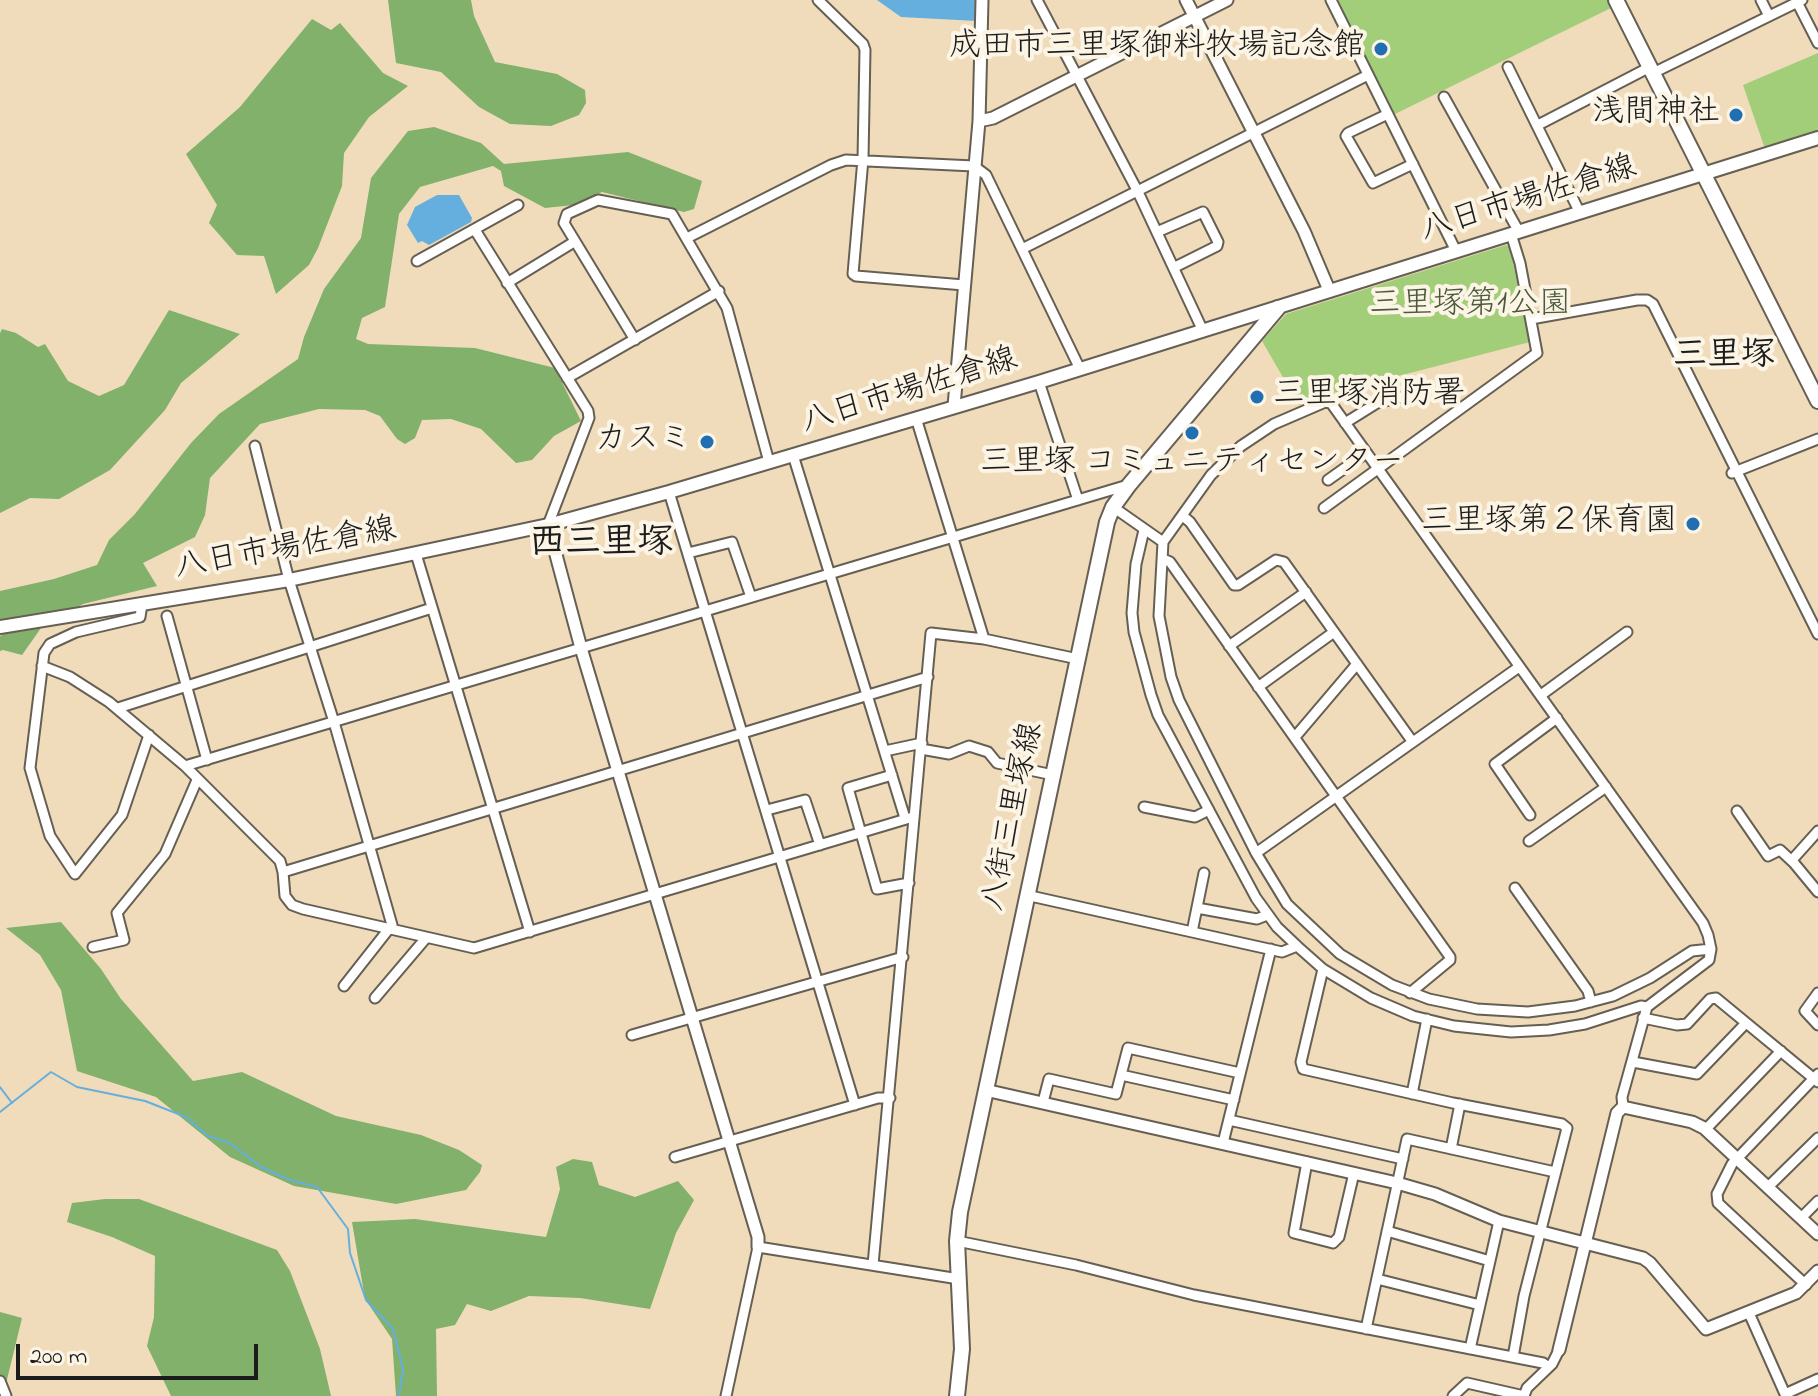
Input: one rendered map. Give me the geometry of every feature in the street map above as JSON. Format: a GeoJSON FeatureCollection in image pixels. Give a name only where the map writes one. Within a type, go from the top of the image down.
{"type":"FeatureCollection","features":[{"type":"Feature","properties":{"kind":"main road"},"geometry":{"type":"LineString","coordinates":[[1616,0],[1818,401]]}},
{"type":"Feature","properties":{"kind":"main road","name":"八日市場佐倉線"},"geometry":{"type":"LineString","coordinates":[[0,627],[289,580],[548,525],[1039,382],[1817,140]]}},
{"type":"Feature","properties":{"kind":"main road","name":"八街三里塚線"},"geometry":{"type":"LineString","coordinates":[[957,1396],[962,1341],[957,1241],[960,1212],[1103,536],[1113,507],[1129,485],[1278,308]]}},
{"type":"Feature","properties":{"kind":"street"},"geometry":{"type":"LineString","coordinates":[[819,0],[863,44],[865,50],[863,159],[853,274],[964,285]]}},
{"type":"Feature","properties":{"kind":"street"},"geometry":{"type":"LineString","coordinates":[[954,406],[979,121],[982,0]]}},
{"type":"Feature","properties":{"kind":"street"},"geometry":{"type":"LineString","coordinates":[[1037,0],[1138,192],[1203,331]]}},
{"type":"Feature","properties":{"kind":"street"},"geometry":{"type":"LineString","coordinates":[[1186,0],[1304,231],[1329,290]]}},
{"type":"Feature","properties":{"kind":"street"},"geometry":{"type":"LineString","coordinates":[[979,121],[993,118],[1227,0]]}},
{"type":"Feature","properties":{"kind":"street"},"geometry":{"type":"LineString","coordinates":[[1331,0],[1456,251]]}},
{"type":"Feature","properties":{"kind":"street"},"geometry":{"type":"LineString","coordinates":[[1761,0],[1769,16]]}},
{"type":"Feature","properties":{"kind":"street"},"geometry":{"type":"LineString","coordinates":[[1538,125],[1799,1],[1818,43]]}},
{"type":"Feature","properties":{"kind":"street"},"geometry":{"type":"LineString","coordinates":[[1508,67],[1580,213]]}},
{"type":"Feature","properties":{"kind":"street"},"geometry":{"type":"LineString","coordinates":[[1022,249],[1368,75]]}},
{"type":"Feature","properties":{"kind":"street"},"geometry":{"type":"LineString","coordinates":[[1324,508],[1537,351],[1515,233],[1444,97]]}},
{"type":"Feature","properties":{"kind":"street"},"geometry":{"type":"LineString","coordinates":[[1388,114],[1346,136],[1373,183],[1413,164]]}},
{"type":"Feature","properties":{"kind":"street"},"geometry":{"type":"LineString","coordinates":[[687,238],[846,160],[974,166],[986,175],[1080,369]]}},
{"type":"Feature","properties":{"kind":"street"},"geometry":{"type":"LineString","coordinates":[[635,340],[564,223],[567,214],[598,200],[672,214],[727,308],[769,462]]}},
{"type":"Feature","properties":{"kind":"street"},"geometry":{"type":"LineString","coordinates":[[417,261],[518,205]]}},
{"type":"Feature","properties":{"kind":"street"},"geometry":{"type":"LineString","coordinates":[[1157,232],[1203,212],[1218,242],[1217,246],[1175,267]]}},
{"type":"Feature","properties":{"kind":"street"},"geometry":{"type":"LineString","coordinates":[[475,230],[588,411],[589,418],[548,525],[581,648],[758,1237],[726,1396]]}},
{"type":"Feature","properties":{"kind":"street"},"geometry":{"type":"LineString","coordinates":[[507,283],[574,242]]}},
{"type":"Feature","properties":{"kind":"street"},"geometry":{"type":"LineString","coordinates":[[567,378],[719,291]]}},
{"type":"Feature","properties":{"kind":"street"},"geometry":{"type":"LineString","coordinates":[[1531,319],[1637,300],[1650,301],[1657,309],[1734,472],[1818,634]]}},
{"type":"Feature","properties":{"kind":"street"},"geometry":{"type":"LineString","coordinates":[[1039,382],[1078,500]]}},
{"type":"Feature","properties":{"kind":"street"},"geometry":{"type":"LineString","coordinates":[[1345,423],[1377,403],[1419,393]]}},
{"type":"Feature","properties":{"kind":"street"},"geometry":{"type":"LineString","coordinates":[[1623,1107],[1622,1097],[1647,1007],[1707,962],[1711,949],[1703,923],[1328,402],[1260,432],[1211,475],[1184,517],[1163,542],[1159,616],[1171,677],[1179,700],[1256,853],[1287,904],[1321,938],[1358,966],[1410,993],[1454,1005],[1506,1011],[1551,1010],[1591,1002],[1639,984],[1692,951],[1711,949]]}},
{"type":"Feature","properties":{"kind":"street"},"geometry":{"type":"LineString","coordinates":[[916,418],[984,639]]}},
{"type":"Feature","properties":{"kind":"street"},"geometry":{"type":"LineString","coordinates":[[1734,472],[1818,439]]}},
{"type":"Feature","properties":{"kind":"street"},"geometry":{"type":"LineString","coordinates":[[255,446],[289,580],[334,722],[392,925],[344,986]]}},
{"type":"Feature","properties":{"kind":"street"},"geometry":{"type":"LineString","coordinates":[[1328,480],[1366,453]]}},
{"type":"Feature","properties":{"kind":"street"},"geometry":{"type":"LineString","coordinates":[[793,455],[892,775],[909,818]]}},
{"type":"Feature","properties":{"kind":"street"},"geometry":{"type":"LineString","coordinates":[[185,766],[1129,485]]}},
{"type":"Feature","properties":{"kind":"street"},"geometry":{"type":"LineString","coordinates":[[669,492],[855,1105]]}},
{"type":"Feature","properties":{"kind":"street"},"geometry":{"type":"LineString","coordinates":[[1113,507],[1163,542]]}},
{"type":"Feature","properties":{"kind":"street"},"geometry":{"type":"LineString","coordinates":[[1184,517],[1234,585],[1280,560],[1412,741]]}},
{"type":"Feature","properties":{"kind":"street"},"geometry":{"type":"LineString","coordinates":[[1144,530],[1136,564],[1132,613],[1144,675],[1158,715],[1256,898],[1267,915],[1297,946],[1323,969],[1371,998],[1427,1019],[1490,1031],[1529,1032],[1569,1027],[1635,1007],[1647,1007]]}},
{"type":"Feature","properties":{"kind":"street"},"geometry":{"type":"LineString","coordinates":[[688,553],[732,542],[751,597]]}},
{"type":"Feature","properties":{"kind":"street"},"geometry":{"type":"LineString","coordinates":[[416,554],[530,932]]}},
{"type":"Feature","properties":{"kind":"street"},"geometry":{"type":"LineString","coordinates":[[1163,559],[1170,562],[1450,957],[1410,993]]}},
{"type":"Feature","properties":{"kind":"street"},"geometry":{"type":"LineString","coordinates":[[1229,646],[1306,592]]}},
{"type":"Feature","properties":{"kind":"street"},"geometry":{"type":"LineString","coordinates":[[142,604],[140,617],[76,632],[45,649],[30,768],[50,836],[75,874],[122,815],[149,735]]}},
{"type":"Feature","properties":{"kind":"street"},"geometry":{"type":"LineString","coordinates":[[118,708],[432,608]]}},
{"type":"Feature","properties":{"kind":"street"},"geometry":{"type":"LineString","coordinates":[[167,616],[207,760]]}},
{"type":"Feature","properties":{"kind":"street"},"geometry":{"type":"LineString","coordinates":[[1258,687],[1334,632]]}},
{"type":"Feature","properties":{"kind":"street"},"geometry":{"type":"LineString","coordinates":[[1541,695],[1627,632]]}},
{"type":"Feature","properties":{"kind":"street"},"geometry":{"type":"LineString","coordinates":[[873,1265],[909,883],[909,818],[922,746],[931,633],[984,639],[1078,659]]}},
{"type":"Feature","properties":{"kind":"street"},"geometry":{"type":"LineString","coordinates":[[1295,737],[1357,664]]}},
{"type":"Feature","properties":{"kind":"street"},"geometry":{"type":"LineString","coordinates":[[42,666],[70,677],[118,708],[185,766],[280,861],[285,896],[295,907],[474,948],[909,818]]}},
{"type":"Feature","properties":{"kind":"street"},"geometry":{"type":"LineString","coordinates":[[1256,853],[1519,667]]}},
{"type":"Feature","properties":{"kind":"street"},"geometry":{"type":"LineString","coordinates":[[283,872],[928,677]]}},
{"type":"Feature","properties":{"kind":"street"},"geometry":{"type":"LineString","coordinates":[[1530,815],[1495,764],[1557,718]]}},
{"type":"Feature","properties":{"kind":"street"},"geometry":{"type":"LineString","coordinates":[[885,751],[922,746],[949,754],[969,746],[988,752],[997,763],[1053,775]]}},
{"type":"Feature","properties":{"kind":"street"},"geometry":{"type":"LineString","coordinates":[[892,775],[848,788],[877,889],[909,883]]}},
{"type":"Feature","properties":{"kind":"street"},"geometry":{"type":"LineString","coordinates":[[93,947],[124,940],[117,913],[165,854],[197,780]]}},
{"type":"Feature","properties":{"kind":"street"},"geometry":{"type":"LineString","coordinates":[[1529,841],[1606,787]]}},
{"type":"Feature","properties":{"kind":"street"},"geometry":{"type":"LineString","coordinates":[[767,810],[805,800],[820,845]]}},
{"type":"Feature","properties":{"kind":"street"},"geometry":{"type":"LineString","coordinates":[[1144,807],[1195,817],[1209,810]]}},
{"type":"Feature","properties":{"kind":"street"},"geometry":{"type":"LineString","coordinates":[[1737,811],[1768,856],[1778,849],[1792,860],[1818,892]]}},
{"type":"Feature","properties":{"kind":"street"},"geometry":{"type":"LineString","coordinates":[[1792,860],[1818,831]]}},
{"type":"Feature","properties":{"kind":"street"},"geometry":{"type":"LineString","coordinates":[[1192,932],[1204,873]]}},
{"type":"Feature","properties":{"kind":"street"},"geometry":{"type":"LineString","coordinates":[[1515,888],[1588,991],[1591,1002]]}},
{"type":"Feature","properties":{"kind":"street"},"geometry":{"type":"LineString","coordinates":[[1026,895],[1286,952],[1297,946]]}},
{"type":"Feature","properties":{"kind":"street"},"geometry":{"type":"LineString","coordinates":[[1197,908],[1257,919],[1267,915]]}},
{"type":"Feature","properties":{"kind":"street"},"geometry":{"type":"LineString","coordinates":[[375,998],[426,938]]}},
{"type":"Feature","properties":{"kind":"street"},"geometry":{"type":"LineString","coordinates":[[1223,1143],[1271,949]]}},
{"type":"Feature","properties":{"kind":"street"},"geometry":{"type":"LineString","coordinates":[[632,1035],[903,957]]}},
{"type":"Feature","properties":{"kind":"street"},"geometry":{"type":"LineString","coordinates":[[1323,969],[1301,1067],[1412,1094],[1562,1124],[1567,1131],[1524,1296],[1513,1357]]}},
{"type":"Feature","properties":{"kind":"street"},"geometry":{"type":"LineString","coordinates":[[1818,993],[1805,1011],[1818,1025]]}},
{"type":"Feature","properties":{"kind":"street"},"geometry":{"type":"LineString","coordinates":[[1643,1018],[1687,1024],[1713,997],[1817,1078],[1729,1169],[1717,1194],[1718,1203],[1806,1285]]}},
{"type":"Feature","properties":{"kind":"street"},"geometry":{"type":"LineString","coordinates":[[1412,1094],[1427,1019]]}},
{"type":"Feature","properties":{"kind":"street"},"geometry":{"type":"LineString","coordinates":[[1633,1062],[1697,1074],[1746,1023]]}},
{"type":"Feature","properties":{"kind":"street"},"geometry":{"type":"LineString","coordinates":[[1043,1102],[1049,1079],[1116,1094],[1128,1048],[1240,1073]]}},
{"type":"Feature","properties":{"kind":"street"},"geometry":{"type":"LineString","coordinates":[[1706,1129],[1781,1051]]}},
{"type":"Feature","properties":{"kind":"street"},"geometry":{"type":"LineString","coordinates":[[1121,1075],[1234,1100]]}},
{"type":"Feature","properties":{"kind":"street"},"geometry":{"type":"LineString","coordinates":[[985,1090],[1397,1183],[1435,1194],[1499,1221],[1628,1253],[1650,1263],[1706,1329],[1796,1293],[1818,1271]]}},
{"type":"Feature","properties":{"kind":"street"},"geometry":{"type":"LineString","coordinates":[[675,1157],[855,1105],[890,1098]]}},
{"type":"Feature","properties":{"kind":"street"},"geometry":{"type":"LineString","coordinates":[[1451,1149],[1460,1104]]}},
{"type":"Feature","properties":{"kind":"street"},"geometry":{"type":"LineString","coordinates":[[1623,1107],[1692,1122],[1706,1129],[1818,1234]]}},
{"type":"Feature","properties":{"kind":"street"},"geometry":{"type":"LineString","coordinates":[[1453,1396],[1459,1387],[1467,1383],[1524,1396],[1527,1388],[1549,1367],[1559,1350],[1617,1113],[1623,1107]]}},
{"type":"Feature","properties":{"kind":"street"},"geometry":{"type":"LineString","coordinates":[[1229,1120],[1403,1159]]}},
{"type":"Feature","properties":{"kind":"street"},"geometry":{"type":"LineString","coordinates":[[1769,1186],[1818,1138]]}},
{"type":"Feature","properties":{"kind":"street"},"geometry":{"type":"LineString","coordinates":[[1366,1329],[1407,1139],[1555,1172]]}},
{"type":"Feature","properties":{"kind":"street"},"geometry":{"type":"LineString","coordinates":[[1307,1162],[1294,1233],[1333,1243],[1339,1237],[1354,1173]]}},
{"type":"Feature","properties":{"kind":"street"},"geometry":{"type":"LineString","coordinates":[[1801,1218],[1818,1201]]}},
{"type":"Feature","properties":{"kind":"street"},"geometry":{"type":"LineString","coordinates":[[1470,1349],[1499,1221]]}},
{"type":"Feature","properties":{"kind":"street"},"geometry":{"type":"LineString","coordinates":[[1387,1231],[1490,1261]]}},
{"type":"Feature","properties":{"kind":"street"},"geometry":{"type":"LineString","coordinates":[[957,1241],[1076,1265],[1194,1295],[1543,1363],[1549,1367]]}},
{"type":"Feature","properties":{"kind":"street"},"geometry":{"type":"LineString","coordinates":[[758,1247],[959,1279]]}},
{"type":"Feature","properties":{"kind":"street"},"geometry":{"type":"LineString","coordinates":[[1377,1279],[1480,1305]]}},
{"type":"Feature","properties":{"kind":"street"},"geometry":{"type":"LineString","coordinates":[[1749,1313],[1785,1394],[1818,1379]]}},
{"type":"Feature","properties":{"kind":"street"},"geometry":{"type":"LineString","coordinates":[[0,1381],[6,1396]]}},
{"type":"Feature","properties":{"kind":"green space"},"geometry":{"type":"Polygon","coordinates":[[[388,0],[471,0],[474,16],[495,62],[557,74],[585,90],[586,103],[579,115],[551,126],[510,124],[479,107],[441,72],[396,63],[388,0]]]}},
{"type":"Feature","properties":{"kind":"green space"},"geometry":{"type":"Polygon","coordinates":[[[1334,0],[1610,0],[1613,7],[1393,115],[1334,0]]]}},
{"type":"Feature","properties":{"kind":"green space"},"geometry":{"type":"Polygon","coordinates":[[[312,19],[331,30],[340,23],[383,73],[408,86],[369,117],[344,153],[342,186],[318,248],[309,265],[276,294],[264,256],[237,255],[209,223],[217,205],[186,154],[240,107],[312,19]]]}},
{"type":"Feature","properties":{"kind":"green space"},"geometry":{"type":"Polygon","coordinates":[[[1818,53],[1818,133],[1765,149],[1743,85],[1818,53]]]}},
{"type":"Feature","properties":{"kind":"green space"},"geometry":{"type":"Polygon","coordinates":[[[434,127],[481,143],[504,164],[628,152],[702,181],[694,209],[684,212],[602,192],[574,205],[545,208],[504,186],[501,171],[493,166],[420,187],[399,214],[385,307],[362,318],[356,339],[368,344],[475,348],[555,368],[581,421],[554,436],[532,460],[516,463],[481,429],[451,419],[422,420],[415,438],[405,444],[397,439],[380,416],[365,410],[319,409],[260,424],[210,478],[205,515],[195,537],[143,563],[157,586],[83,604],[41,628],[22,655],[0,651],[5,619],[0,619],[0,591],[97,565],[109,540],[135,514],[191,443],[219,414],[298,359],[324,289],[361,238],[371,178],[408,131],[434,127]]]}},
{"type":"Feature","properties":{"kind":"green space","name":"三里塚第1公園"},"geometry":{"type":"Polygon","coordinates":[[[1506,245],[1510,248],[1530,342],[1325,395],[1299,405],[1262,341],[1286,314],[1506,245]]]}},
{"type":"Feature","properties":{"kind":"green space"},"geometry":{"type":"Polygon","coordinates":[[[169,310],[240,334],[181,383],[165,410],[110,470],[59,499],[30,498],[0,513],[2,329],[16,333],[38,347],[45,344],[68,381],[99,396],[124,385],[169,310]]]}},
{"type":"Feature","properties":{"kind":"green space"},"geometry":{"type":"Polygon","coordinates":[[[61,922],[101,969],[121,999],[193,1081],[242,1072],[336,1116],[421,1135],[459,1150],[482,1165],[480,1172],[466,1190],[396,1204],[294,1186],[230,1157],[156,1097],[77,1071],[61,990],[40,955],[6,928],[61,922]]]}},
{"type":"Feature","properties":{"kind":"green space"},"geometry":{"type":"Polygon","coordinates":[[[573,1159],[592,1162],[599,1185],[635,1197],[678,1181],[694,1200],[676,1233],[650,1309],[580,1298],[529,1296],[491,1311],[467,1304],[455,1325],[436,1329],[437,1396],[396,1396],[392,1339],[365,1299],[352,1222],[415,1219],[546,1237],[560,1189],[556,1167],[573,1159]]]}},
{"type":"Feature","properties":{"kind":"green space"},"geometry":{"type":"Polygon","coordinates":[[[139,1199],[277,1250],[290,1271],[320,1349],[331,1396],[171,1396],[147,1346],[154,1317],[155,1256],[67,1222],[72,1203],[139,1199]]]}},
{"type":"Feature","properties":{"kind":"green space"},"geometry":{"type":"Polygon","coordinates":[[[0,1312],[22,1318],[3,1396],[0,1396],[0,1312]]]}},
{"type":"Feature","properties":{"kind":"water"},"geometry":{"type":"Polygon","coordinates":[[[877,0],[975,0],[977,21],[901,17],[877,0]]]}},
{"type":"Feature","properties":{"kind":"water"},"geometry":{"type":"Polygon","coordinates":[[[437,195],[459,195],[472,218],[471,222],[429,245],[422,241],[418,243],[407,225],[415,207],[437,195]]]}},
{"type":"Feature","properties":{"kind":"waterway"},"geometry":{"type":"LineString","coordinates":[[0,1112],[51,1072],[77,1087],[145,1101],[186,1117],[208,1136],[230,1143],[261,1167],[290,1180],[317,1187],[348,1229],[350,1253],[366,1300],[393,1329],[403,1369],[399,1396]]}},
{"type":"Feature","properties":{"kind":"waterway"},"geometry":{"type":"LineString","coordinates":[[0,1087],[12,1103]]}},
{"type":"Feature","properties":{"kind":"place","name":"成田市三里塚御料牧場記念館"},"geometry":{"type":"Point","coordinates":[1381,49]}},
{"type":"Feature","properties":{"kind":"place","name":"浅間神社"},"geometry":{"type":"Point","coordinates":[1736,115]}},
{"type":"Feature","properties":{"kind":"place","name":"三里塚消防署"},"geometry":{"type":"Point","coordinates":[1257,397]}},
{"type":"Feature","properties":{"kind":"place","name":"三里塚 コミュニティセンター"},"geometry":{"type":"Point","coordinates":[1192,433]}},
{"type":"Feature","properties":{"kind":"place","name":"カスミ"},"geometry":{"type":"Point","coordinates":[707,442]}},
{"type":"Feature","properties":{"kind":"place","name":"三里塚第２保育園"},"geometry":{"type":"Point","coordinates":[1693,524]}},
{"type":"Feature","properties":{"kind":"district","name":"三里塚"},"geometry":{"type":"Point","coordinates":[1724,358]}},
{"type":"Feature","properties":{"kind":"district","name":"西三里塚"},"geometry":{"type":"Point","coordinates":[601,546]}}]}
